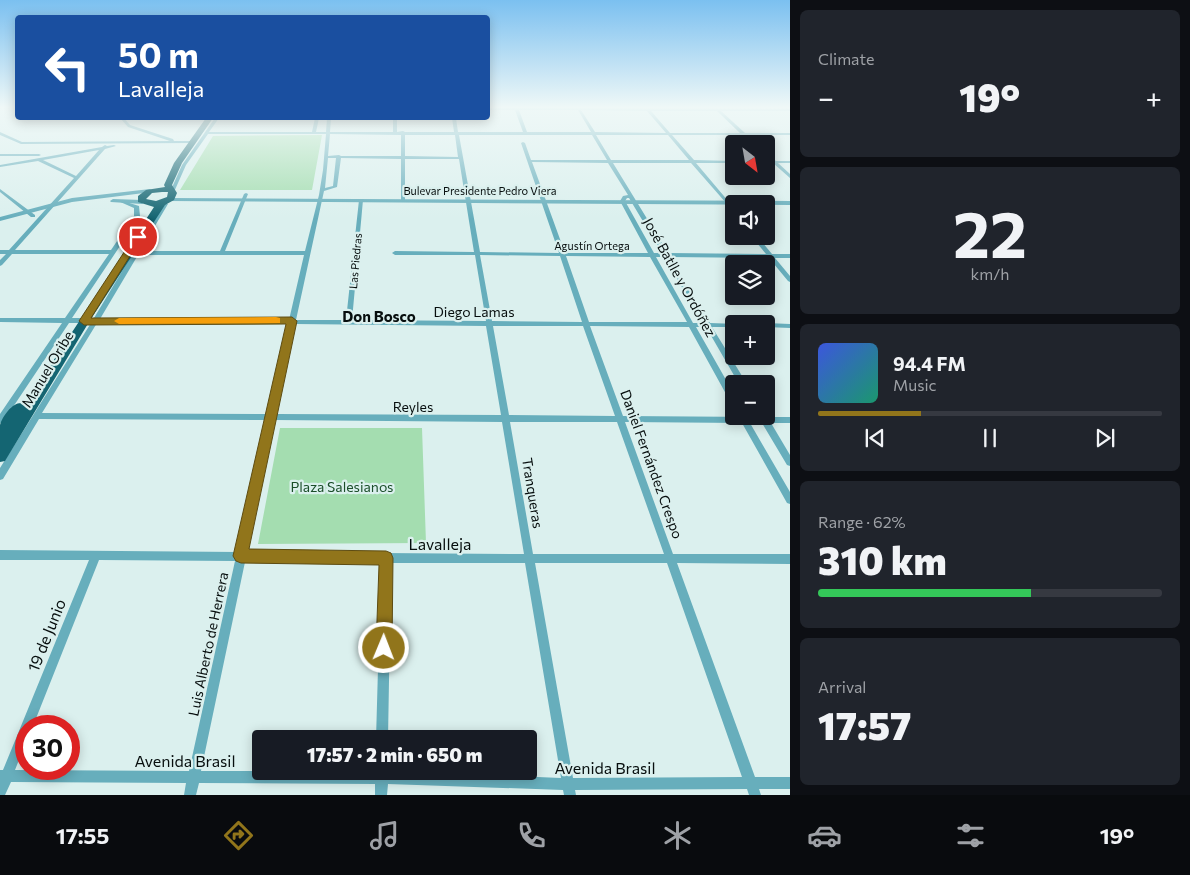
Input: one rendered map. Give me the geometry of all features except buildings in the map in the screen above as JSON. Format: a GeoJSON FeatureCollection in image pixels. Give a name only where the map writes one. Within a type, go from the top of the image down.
{"type":"FeatureCollection","features":[{"type":"Feature","properties":{"kind":"highway","name":"Manuel Oribe"},"geometry":{"type":"LineString","coordinates":[[0,456],[146,214],[142,196],[159,185],[185,145]]}},
{"type":"Feature","properties":{"kind":"highway","name":"Manuel Oribe"},"geometry":{"type":"LineString","coordinates":[[0,437],[169,197],[168,185],[185,145]]}},
{"type":"Feature","properties":{"kind":"highway"},"geometry":{"type":"LineString","coordinates":[[151,191],[169,197]]}},
{"type":"Feature","properties":{"kind":"highway"},"geometry":{"type":"LineString","coordinates":[[144,203],[169,197]]}},
{"type":"Feature","properties":{"kind":"street"},"geometry":{"type":"LineString","coordinates":[[0,264],[106,145]]}},
{"type":"Feature","properties":{"kind":"street"},"geometry":{"type":"LineString","coordinates":[[0,166],[104,148],[163,145]]}},
{"type":"Feature","properties":{"kind":"street","name":"Manuel Oribe"},"geometry":{"type":"LineString","coordinates":[[0,476],[36,416],[80,321],[138,253],[169,197],[184,165],[199,145]]}},
{"type":"Feature","properties":{"kind":"street","name":"Luis Alberto de Herrera"},"geometry":{"type":"LineString","coordinates":[[190,795],[321,195],[328,145]]}},
{"type":"Feature","properties":{"kind":"street"},"geometry":{"type":"LineString","coordinates":[[402,145],[403,197]]}},
{"type":"Feature","properties":{"kind":"street","name":"Tranqueras"},"geometry":{"type":"LineString","coordinates":[[459,145],[569,789]]}},
{"type":"Feature","properties":{"kind":"street","name":"Daniel Fernández Crespo"},"geometry":{"type":"LineString","coordinates":[[524,145],[541,198],[564,255],[586,324],[756,795]]}},
{"type":"Feature","properties":{"kind":"street","name":"José Batlle y Ordóñez"},"geometry":{"type":"LineString","coordinates":[[600,145],[737,375]]}},
{"type":"Feature","properties":{"kind":"street"},"geometry":{"type":"LineString","coordinates":[[679,145],[724,199]]}},
{"type":"Feature","properties":{"kind":"street"},"geometry":{"type":"LineString","coordinates":[[0,155],[53,156]]}},
{"type":"Feature","properties":{"kind":"street"},"geometry":{"type":"LineString","coordinates":[[321,195],[335,187],[339,156]]}},
{"type":"Feature","properties":{"kind":"street"},"geometry":{"type":"LineString","coordinates":[[327,157],[461,158]]}},
{"type":"Feature","properties":{"kind":"street"},"geometry":{"type":"LineString","coordinates":[[38,159],[77,178]]}},
{"type":"Feature","properties":{"kind":"street"},"geometry":{"type":"LineString","coordinates":[[529,160],[725,162]]}},
{"type":"Feature","properties":{"kind":"street"},"geometry":{"type":"LineString","coordinates":[[775,162],[790,162]]}},
{"type":"Feature","properties":{"kind":"street"},"geometry":{"type":"LineString","coordinates":[[775,163],[790,177]]}},
{"type":"Feature","properties":{"kind":"street"},"geometry":{"type":"LineString","coordinates":[[0,190],[32,214]]}},
{"type":"Feature","properties":{"kind":"street"},"geometry":{"type":"LineString","coordinates":[[0,225],[55,204],[80,199],[151,191]]}},
{"type":"Feature","properties":{"kind":"street"},"geometry":{"type":"LineString","coordinates":[[188,200],[194,197],[193,194]]}},
{"type":"Feature","properties":{"kind":"street","name":"Bulevar Presidente Pedro Viera"},"geometry":{"type":"LineString","coordinates":[[169,197],[193,194],[245,197]]}},
{"type":"Feature","properties":{"kind":"street","name":"Bulevar Presidente Pedro Viera"},"geometry":{"type":"LineString","coordinates":[[169,197],[188,200],[321,195],[633,199],[790,197]]}},
{"type":"Feature","properties":{"kind":"street","name":"Bulevar Presidente Pedro Viera"},"geometry":{"type":"LineString","coordinates":[[321,195],[361,200],[403,197]]}},
{"type":"Feature","properties":{"kind":"street"},"geometry":{"type":"LineString","coordinates":[[222,253],[245,197]]}},
{"type":"Feature","properties":{"kind":"street","name":"Bulevar Presidente Pedro Viera"},"geometry":{"type":"LineString","coordinates":[[541,198],[622,202],[633,199]]}},
{"type":"Feature","properties":{"kind":"street","name":"Bulevar Presidente Pedro Viera"},"geometry":{"type":"LineString","coordinates":[[724,199],[790,202]]}},
{"type":"Feature","properties":{"kind":"street","name":"Las Piedras"},"geometry":{"type":"LineString","coordinates":[[349,322],[361,200]]}},
{"type":"Feature","properties":{"kind":"street"},"geometry":{"type":"LineString","coordinates":[[0,219],[84,204],[120,201],[144,203]]}},
{"type":"Feature","properties":{"kind":"street"},"geometry":{"type":"LineString","coordinates":[[0,420],[80,321],[113,252],[137,216],[138,211],[132,204],[120,201]]}},
{"type":"Feature","properties":{"kind":"street","name":"José Batlle y Ordóñez"},"geometry":{"type":"LineString","coordinates":[[622,202],[725,385]]}},
{"type":"Feature","properties":{"kind":"street"},"geometry":{"type":"LineString","coordinates":[[762,245],[770,255]]}},
{"type":"Feature","properties":{"kind":"street"},"geometry":{"type":"LineString","coordinates":[[0,252],[113,252]]}},
{"type":"Feature","properties":{"kind":"street"},"geometry":{"type":"LineString","coordinates":[[138,253],[307,253]]}},
{"type":"Feature","properties":{"kind":"street","name":"Agustín Ortega"},"geometry":{"type":"LineString","coordinates":[[395,253],[725,255]]}},
{"type":"Feature","properties":{"kind":"street","name":"Agustín Ortega"},"geometry":{"type":"LineString","coordinates":[[775,255],[790,256]]}},
{"type":"Feature","properties":{"kind":"street"},"geometry":{"type":"LineString","coordinates":[[775,261],[790,280]]}},
{"type":"Feature","properties":{"kind":"street","name":"Diego Lamas"},"geometry":{"type":"LineString","coordinates":[[0,320],[725,325]]}},
{"type":"Feature","properties":{"kind":"street"},"geometry":{"type":"LineString","coordinates":[[775,325],[790,326]]}},
{"type":"Feature","properties":{"kind":"street","name":"Reyles"},"geometry":{"type":"LineString","coordinates":[[36,416],[622,420],[725,418]]}},
{"type":"Feature","properties":{"kind":"street","name":"Reyles"},"geometry":{"type":"LineString","coordinates":[[775,419],[790,420]]}},
{"type":"Feature","properties":{"kind":"street"},"geometry":{"type":"LineString","coordinates":[[747,425],[790,500]]}},
{"type":"Feature","properties":{"kind":"street"},"geometry":{"type":"LineString","coordinates":[[768,425],[790,462]]}},
{"type":"Feature","properties":{"kind":"street","name":"Lavalleja"},"geometry":{"type":"LineString","coordinates":[[0,554],[386,558],[790,559]]}},
{"type":"Feature","properties":{"kind":"street","name":"19 de Junio"},"geometry":{"type":"LineString","coordinates":[[32,715],[96,555]]}},
{"type":"Feature","properties":{"kind":"street"},"geometry":{"type":"LineString","coordinates":[[382,730],[386,558]]}},
{"type":"Feature","properties":{"kind":"street","name":"19 de Junio"},"geometry":{"type":"LineString","coordinates":[[0,793],[4,776],[15,753]]}},
{"type":"Feature","properties":{"kind":"street","name":"Avenida Brasil"},"geometry":{"type":"LineString","coordinates":[[4,776],[252,776]]}},
{"type":"Feature","properties":{"kind":"street"},"geometry":{"type":"LineString","coordinates":[[381,795],[382,780]]}},
{"type":"Feature","properties":{"kind":"street","name":"Avenida Brasil"},"geometry":{"type":"LineString","coordinates":[[449,780],[569,789],[790,782]]}},
{"type":"Feature","properties":{"kind":"green space"},"geometry":{"type":"Polygon","coordinates":[[[207,145],[320,145],[312,190],[180,190],[207,145]]]}},
{"type":"Feature","properties":{"kind":"green space","name":"Plaza Salesianos"},"geometry":{"type":"Polygon","coordinates":[[[280,428],[422,428],[426,543],[258,544],[280,428]]]}},
{"type":"Feature","properties":{"kind":"slow traffic"},"geometry":{"type":"LineString","coordinates":[[119,321],[276,321]]}},
{"type":"Feature","properties":{"kind":"district","name":"Don Bosco"},"geometry":{"type":"Point","coordinates":[379,316]}},
{"type":"Feature","properties":{"kind":"route"},"geometry":{"type":"LineString","coordinates":[[138,237],[84,321],[292,321],[241,556],[386,558],[384,648]]}}]}
